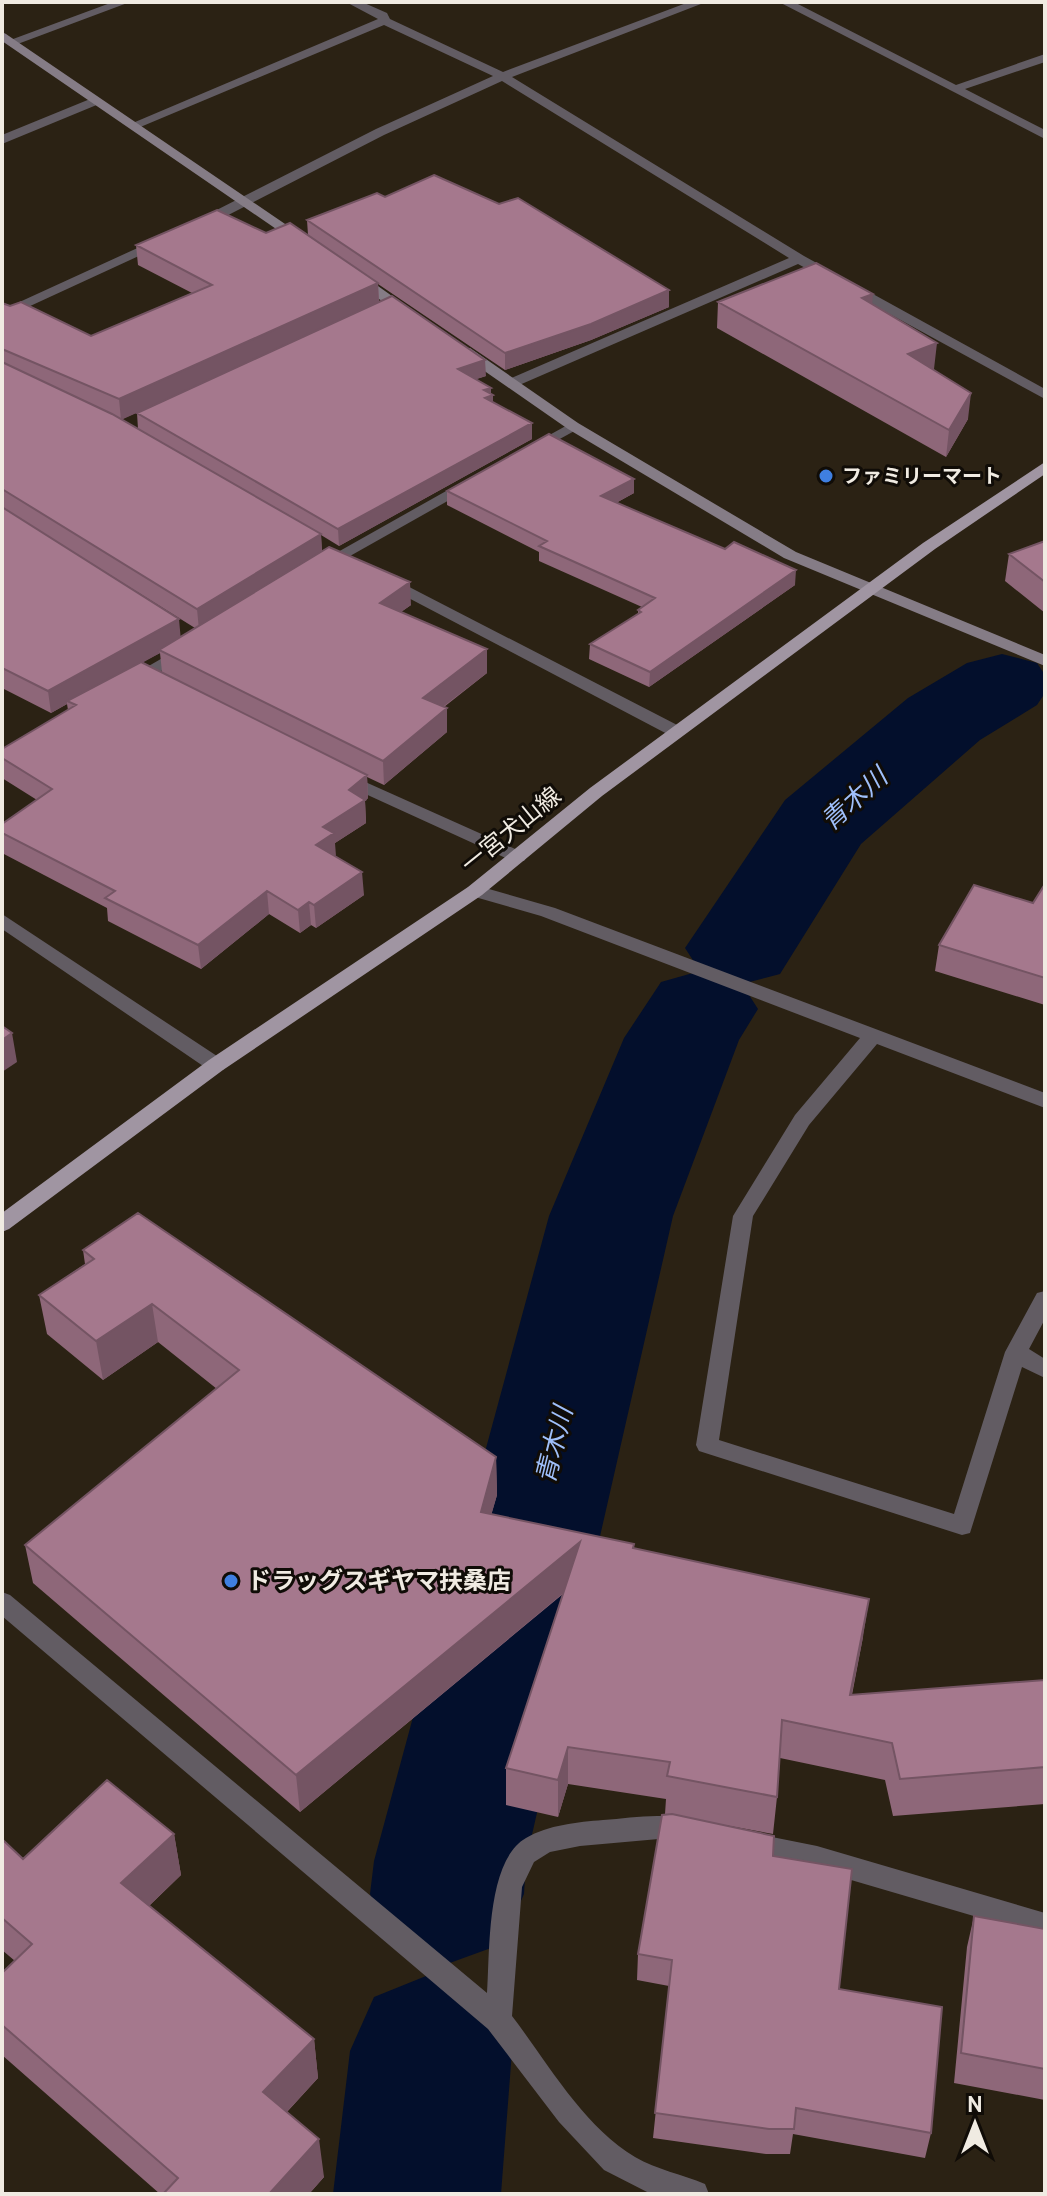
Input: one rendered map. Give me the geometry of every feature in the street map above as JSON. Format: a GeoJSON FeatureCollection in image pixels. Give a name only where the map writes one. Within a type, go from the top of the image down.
{"type":"FeatureCollection","features":[{"type":"Feature","properties":{"kind":"main road","name":"一宮犬山線"},"geometry":{"type":"LineString","coordinates":[[2,1224],[216,1065],[475,891],[596,792],[869,591],[1045,467]]}},
{"type":"Feature","properties":{"kind":"street"},"geometry":{"type":"LineString","coordinates":[[6,39],[124,2]]}},
{"type":"Feature","properties":{"kind":"street"},"geometry":{"type":"LineString","coordinates":[[352,2],[383,15],[384,21]]}},
{"type":"Feature","properties":{"kind":"street"},"geometry":{"type":"LineString","coordinates":[[183,232],[380,132],[503,76],[700,2]]}},
{"type":"Feature","properties":{"kind":"street"},"geometry":{"type":"LineString","coordinates":[[785,2],[1045,135]]}},
{"type":"Feature","properties":{"kind":"street"},"geometry":{"type":"LineString","coordinates":[[134,125],[384,21],[503,76],[799,259],[1045,395]]}},
{"type":"Feature","properties":{"kind":"street"},"geometry":{"type":"LineString","coordinates":[[6,39],[319,253]]}},
{"type":"Feature","properties":{"kind":"street"},"geometry":{"type":"LineString","coordinates":[[955,89],[1045,58]]}},
{"type":"Feature","properties":{"kind":"street"},"geometry":{"type":"LineString","coordinates":[[2,140],[95,101]]}},
{"type":"Feature","properties":{"kind":"street"},"geometry":{"type":"LineString","coordinates":[[2,315],[169,239]]}},
{"type":"Feature","properties":{"kind":"street"},"geometry":{"type":"LineString","coordinates":[[512,383],[799,259]]}},
{"type":"Feature","properties":{"kind":"street"},"geometry":{"type":"LineString","coordinates":[[345,270],[421,321]]}},
{"type":"Feature","properties":{"kind":"street"},"geometry":{"type":"LineString","coordinates":[[381,310],[396,304]]}},
{"type":"Feature","properties":{"kind":"street"},"geometry":{"type":"LineString","coordinates":[[447,339],[573,426],[790,555],[869,591],[1045,661]]}},
{"type":"Feature","properties":{"kind":"street"},"geometry":{"type":"LineString","coordinates":[[518,456],[573,426]]}},
{"type":"Feature","properties":{"kind":"street"},"geometry":{"type":"LineString","coordinates":[[301,579],[346,559],[490,471]]}},
{"type":"Feature","properties":{"kind":"street"},"geometry":{"type":"LineString","coordinates":[[346,559],[677,732]]}},
{"type":"Feature","properties":{"kind":"street"},"geometry":{"type":"LineString","coordinates":[[118,688],[151,677],[199,641],[186,633]]}},
{"type":"Feature","properties":{"kind":"street"},"geometry":{"type":"LineString","coordinates":[[332,772],[518,857]]}},
{"type":"Feature","properties":{"kind":"street"},"geometry":{"type":"LineString","coordinates":[[475,891],[548,912],[1045,1101]]}},
{"type":"Feature","properties":{"kind":"street"},"geometry":{"type":"LineString","coordinates":[[2,920],[216,1065]]}},
{"type":"Feature","properties":{"kind":"street"},"geometry":{"type":"LineString","coordinates":[[873,1036],[802,1120],[743,1216],[707,1445],[962,1526],[1016,1352],[1045,1299]]}},
{"type":"Feature","properties":{"kind":"street"},"geometry":{"type":"LineString","coordinates":[[1016,1352],[1045,1370]]}},
{"type":"Feature","properties":{"kind":"street"},"geometry":{"type":"LineString","coordinates":[[2,1602],[498,2020],[562,2103],[615,2161],[677,2190],[695,2194]]}},
{"type":"Feature","properties":{"kind":"street"},"geometry":{"type":"LineString","coordinates":[[498,2020],[509,1887],[515,1866],[526,1853],[551,1840],[670,1827],[817,1858],[1045,1925]]}},
{"type":"Feature","properties":{"kind":"building"},"geometry":{"type":"Polygon","coordinates":[[[434,175],[499,204],[518,198],[669,290],[591,324],[505,353],[307,220],[377,193],[385,197],[434,175]]]}},
{"type":"Feature","properties":{"kind":"building"},"geometry":{"type":"Polygon","coordinates":[[[217,210],[266,233],[290,223],[378,283],[119,399],[2,349],[2,303],[10,306],[21,302],[91,336],[212,285],[136,245],[217,210]]]}},
{"type":"Feature","properties":{"kind":"building"},"geometry":{"type":"Polygon","coordinates":[[[816,263],[873,294],[862,298],[937,343],[908,354],[971,393],[949,430],[718,302],[816,263]]]}},
{"type":"Feature","properties":{"kind":"building"},"geometry":{"type":"Polygon","coordinates":[[[392,296],[485,360],[458,369],[491,388],[484,390],[493,395],[485,398],[532,423],[338,529],[137,413],[392,296]]]}},
{"type":"Feature","properties":{"kind":"building"},"geometry":{"type":"Polygon","coordinates":[[[2,362],[112,414],[321,534],[197,609],[2,489],[2,362]]]}},
{"type":"Feature","properties":{"kind":"building"},"geometry":{"type":"Polygon","coordinates":[[[549,434],[634,479],[601,496],[725,549],[734,542],[796,570],[650,672],[590,644],[641,612],[638,610],[655,598],[539,546],[547,541],[447,491],[549,434]]]}},
{"type":"Feature","properties":{"kind":"building"},"geometry":{"type":"Polygon","coordinates":[[[2,507],[179,619],[48,691],[2,668],[2,507]]]}},
{"type":"Feature","properties":{"kind":"building"},"geometry":{"type":"Polygon","coordinates":[[[1045,541],[1045,582],[1009,554],[1045,541]]]}},
{"type":"Feature","properties":{"kind":"building"},"geometry":{"type":"Polygon","coordinates":[[[329,547],[410,582],[380,603],[487,649],[423,698],[447,708],[383,761],[159,650],[329,547]]]}},
{"type":"Feature","properties":{"kind":"building"},"geometry":{"type":"Polygon","coordinates":[[[141,662],[367,775],[349,790],[365,800],[323,827],[334,833],[316,845],[362,872],[314,905],[309,902],[298,910],[267,891],[198,945],[105,898],[115,891],[2,833],[2,824],[52,789],[2,758],[2,749],[76,705],[67,701],[141,662]]]}},
{"type":"Feature","properties":{"kind":"building"},"geometry":{"type":"Polygon","coordinates":[[[1045,884],[1045,978],[939,945],[974,885],[1033,903],[1045,884]]]}},
{"type":"Feature","properties":{"kind":"building"},"geometry":{"type":"Polygon","coordinates":[[[2,1026],[12,1033],[2,1040],[2,1026]]]}},
{"type":"Feature","properties":{"kind":"building"},"geometry":{"type":"Polygon","coordinates":[[[138,1213],[496,1457],[481,1512],[869,1599],[850,1695],[1045,1680],[1045,1767],[900,1779],[892,1743],[782,1720],[777,1797],[667,1776],[670,1762],[568,1747],[558,1780],[506,1768],[580,1542],[296,1775],[25,1545],[239,1370],[152,1304],[96,1341],[39,1295],[94,1259],[83,1250],[138,1213]]]}},
{"type":"Feature","properties":{"kind":"building"},"geometry":{"type":"Polygon","coordinates":[[[107,1780],[174,1834],[121,1883],[314,2039],[263,2092],[319,2139],[269,2194],[163,2194],[178,2178],[2,2025],[2,1973],[32,1944],[2,1918],[2,1839],[23,1859],[107,1780]]]}},
{"type":"Feature","properties":{"kind":"building"},"geometry":{"type":"Polygon","coordinates":[[[672,1814],[774,1836],[773,1856],[852,1869],[839,1989],[942,2007],[931,2133],[796,2108],[794,2129],[769,2129],[655,2113],[672,1960],[638,1954],[662,1815],[672,1814]]]}},
{"type":"Feature","properties":{"kind":"building"},"geometry":{"type":"Polygon","coordinates":[[[974,1916],[1045,1929],[1045,2069],[961,2053],[974,1916]]]}},
{"type":"Feature","properties":{"kind":"waterway","name":"青木川"},"geometry":{"type":"LineString","coordinates":[[741,948],[822,823],[944,719],[1002,684]]}},
{"type":"Feature","properties":{"kind":"waterway","name":"青木川"},"geometry":{"type":"LineString","coordinates":[[447,1894],[450,1861],[611,1216],[682,1038],[701,1009]]}},
{"type":"Feature","properties":{"kind":"waterway","name":"青木川"},"geometry":{"type":"LineString","coordinates":[[417,2194],[431,2051]]}},
{"type":"Feature","properties":{"kind":"place","name":"ファミリーマート"},"geometry":{"type":"Point","coordinates":[826,476]}},
{"type":"Feature","properties":{"kind":"place","name":"ドラッグスギヤマ扶桑店"},"geometry":{"type":"Point","coordinates":[231,1581]}}]}
